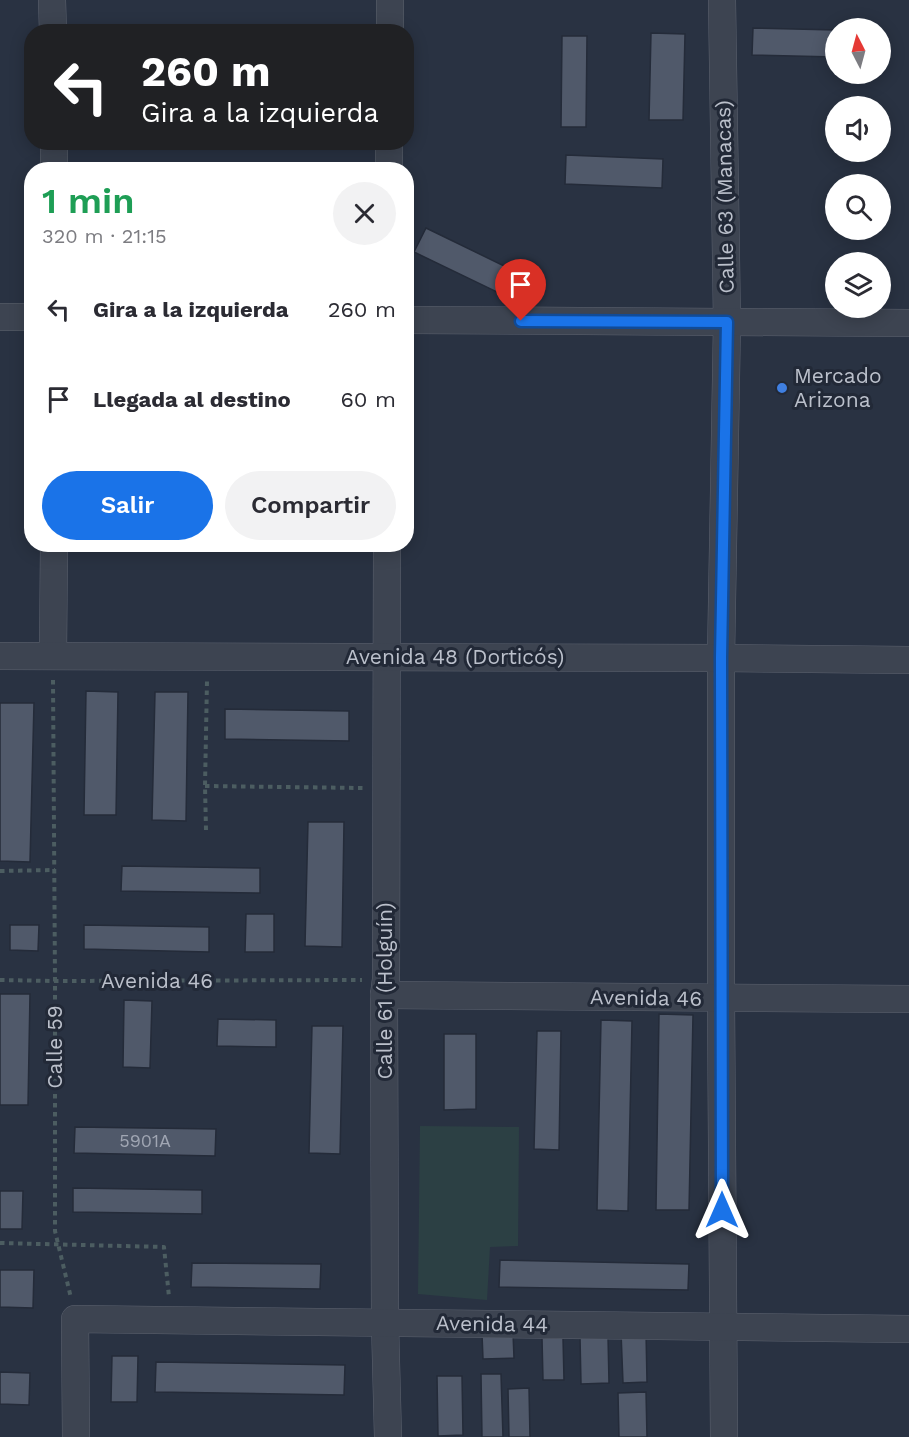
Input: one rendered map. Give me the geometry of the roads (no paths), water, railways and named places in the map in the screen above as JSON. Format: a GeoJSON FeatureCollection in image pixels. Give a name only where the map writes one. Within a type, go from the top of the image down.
{"type":"FeatureCollection","features":[{"type":"Feature","properties":{"kind":"street"},"geometry":{"type":"LineString","coordinates":[[52,0],[53,24]]}},
{"type":"Feature","properties":{"kind":"street"},"geometry":{"type":"LineString","coordinates":[[390,0],[390,24]]}},
{"type":"Feature","properties":{"kind":"street","name":"Calle 63 (Manacas)"},"geometry":{"type":"LineString","coordinates":[[722,0],[727,322],[721,658],[724,1437]]}},
{"type":"Feature","properties":{"kind":"street"},"geometry":{"type":"LineString","coordinates":[[0,317],[24,317]]}},
{"type":"Feature","properties":{"kind":"street"},"geometry":{"type":"LineString","coordinates":[[414,320],[909,323]]}},
{"type":"Feature","properties":{"kind":"street"},"geometry":{"type":"LineString","coordinates":[[53,655],[54,552]]}},
{"type":"Feature","properties":{"kind":"street","name":"Calle 61 (Holguín)"},"geometry":{"type":"LineString","coordinates":[[387,552],[385,1323],[388,1437]]}},
{"type":"Feature","properties":{"kind":"street","name":"Avenida 48 (Dorticós)"},"geometry":{"type":"LineString","coordinates":[[0,656],[909,660]]}},
{"type":"Feature","properties":{"kind":"street","name":"Avenida 46"},"geometry":{"type":"LineString","coordinates":[[385,988],[721,999],[909,999]]}},
{"type":"Feature","properties":{"kind":"street","name":"Avenida 44"},"geometry":{"type":"LineString","coordinates":[[76,1437],[75,1319],[909,1329]]}},
{"type":"Feature","properties":{"kind":"place","name":"Mercado Arizona"},"geometry":{"type":"Point","coordinates":[782,388]}}]}
